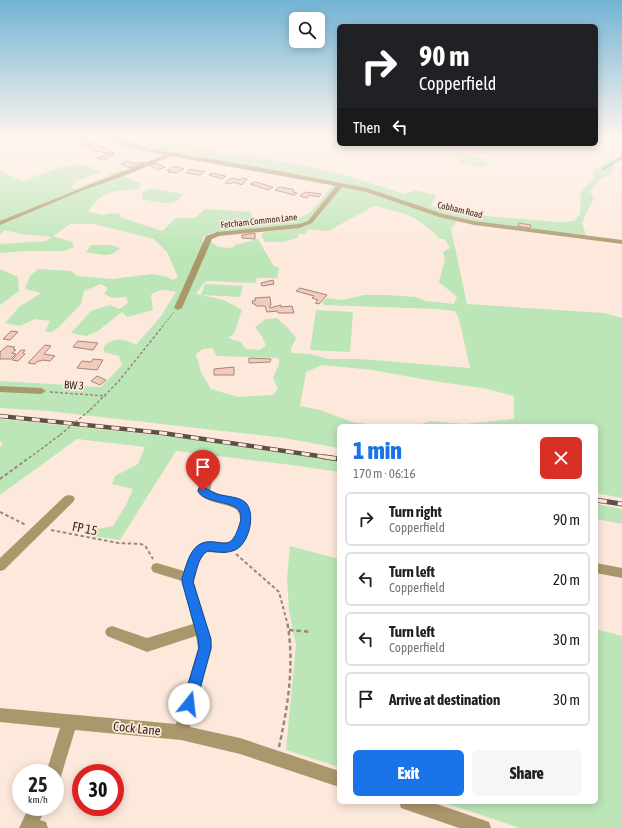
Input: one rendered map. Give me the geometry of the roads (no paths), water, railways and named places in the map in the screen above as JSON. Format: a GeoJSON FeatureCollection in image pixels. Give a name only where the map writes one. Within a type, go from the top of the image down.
{"type":"FeatureCollection","features":[{"type":"Feature","properties":{"kind":"street"},"geometry":{"type":"LineString","coordinates":[[0,223],[79,190],[118,177]]}},
{"type":"Feature","properties":{"kind":"street","name":"Cobham Road"},"geometry":{"type":"LineString","coordinates":[[297,177],[367,190],[441,216],[474,223],[622,242]]}},
{"type":"Feature","properties":{"kind":"street","name":"Fetcham Common Lane"},"geometry":{"type":"LineString","coordinates":[[178,308],[209,238],[217,234],[300,226],[310,222],[340,185]]}},
{"type":"Feature","properties":{"kind":"street"},"geometry":{"type":"LineString","coordinates":[[0,389],[41,391]]}},
{"type":"Feature","properties":{"kind":"street"},"geometry":{"type":"LineString","coordinates":[[181,732],[205,648],[188,578],[196,554],[201,549],[208,546],[226,548],[234,546],[238,542],[246,523],[245,511],[242,505],[206,494],[203,491],[206,482]]}},
{"type":"Feature","properties":{"kind":"street"},"geometry":{"type":"LineString","coordinates":[[0,566],[69,499]]}},
{"type":"Feature","properties":{"kind":"street"},"geometry":{"type":"LineString","coordinates":[[157,568],[188,578]]}},
{"type":"Feature","properties":{"kind":"street"},"geometry":{"type":"LineString","coordinates":[[598,568],[622,573]]}},
{"type":"Feature","properties":{"kind":"street"},"geometry":{"type":"LineString","coordinates":[[112,632],[120,634],[138,643],[147,645],[201,628]]}},
{"type":"Feature","properties":{"kind":"street","name":"Cock Lane"},"geometry":{"type":"LineString","coordinates":[[0,715],[181,732],[240,746],[337,778]]}},
{"type":"Feature","properties":{"kind":"street"},"geometry":{"type":"LineString","coordinates":[[57,764],[70,721]]}},
{"type":"Feature","properties":{"kind":"street"},"geometry":{"type":"LineString","coordinates":[[413,804],[484,828]]}},
{"type":"Feature","properties":{"kind":"street"},"geometry":{"type":"LineString","coordinates":[[32,827],[35,816]]}},
{"type":"Feature","properties":{"kind":"railway"},"geometry":{"type":"LineString","coordinates":[[0,416],[162,433],[332,458]]}},
{"type":"Feature","properties":{"kind":"railway"},"geometry":{"type":"LineString","coordinates":[[325,457],[332,458]]}},
{"type":"Feature","properties":{"kind":"railway"},"geometry":{"type":"LineString","coordinates":[[332,458],[337,459]]}},
{"type":"Feature","properties":{"kind":"railway"},"geometry":{"type":"LineString","coordinates":[[598,500],[622,504]]}}]}
